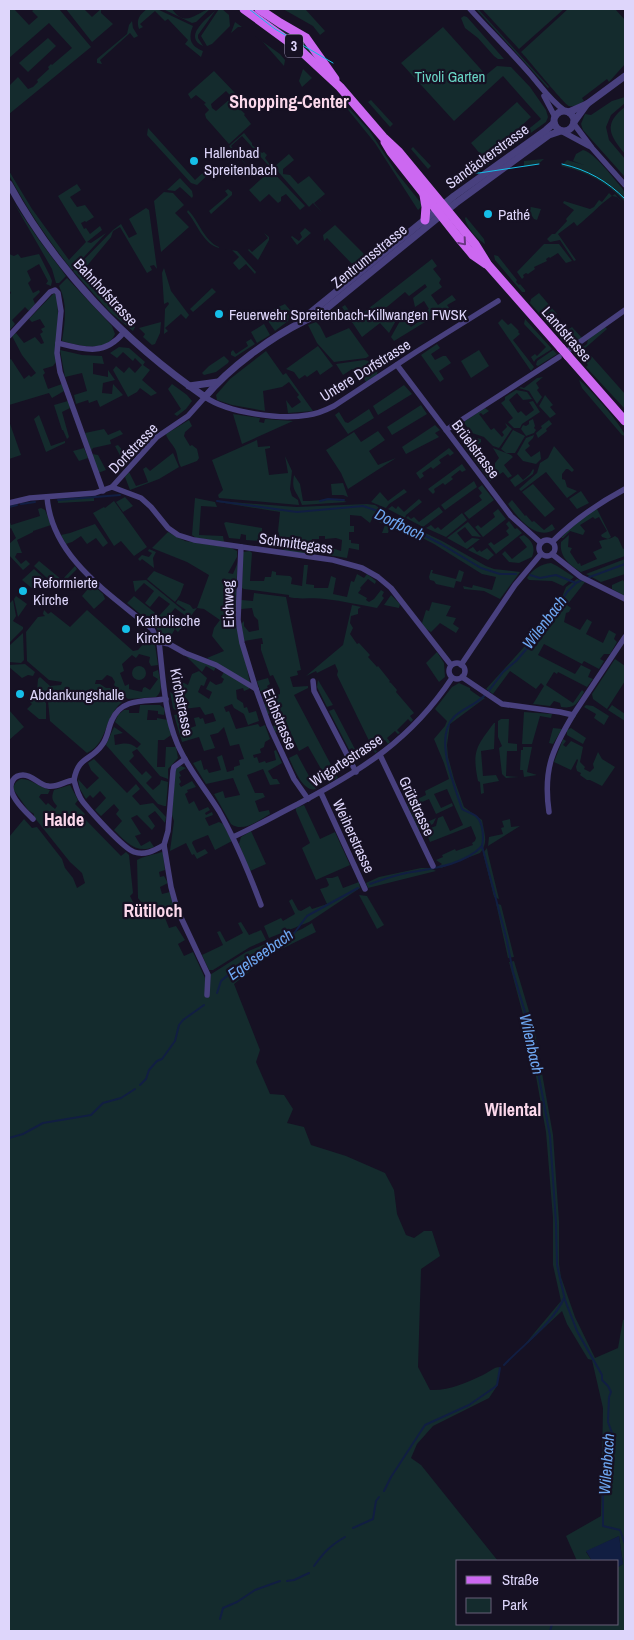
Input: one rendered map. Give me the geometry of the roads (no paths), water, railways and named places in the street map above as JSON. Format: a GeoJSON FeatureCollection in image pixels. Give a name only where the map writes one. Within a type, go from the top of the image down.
{"type":"FeatureCollection","features":[{"type":"Feature","properties":{"kind":"main road","name":"Landstrasse"},"geometry":{"type":"LineString","coordinates":[[244,9],[300,50],[340,87]]}},
{"type":"Feature","properties":{"kind":"main road","name":"Landstrasse"},"geometry":{"type":"LineString","coordinates":[[259,9],[280,24],[306,38],[340,87],[383,137],[399,152],[442,210]]}},
{"type":"Feature","properties":{"kind":"main road","name":"Landstrasse"},"geometry":{"type":"LineString","coordinates":[[383,137],[391,152],[424,194],[475,244],[488,265],[625,421]]}},
{"type":"Feature","properties":{"kind":"main road"},"geometry":{"type":"LineString","coordinates":[[424,194],[425,220]]}},
{"type":"Feature","properties":{"kind":"street"},"geometry":{"type":"LineString","coordinates":[[470,9],[531,75],[541,89],[556,128],[578,138],[592,148]]}},
{"type":"Feature","properties":{"kind":"street"},"geometry":{"type":"LineString","coordinates":[[554,120],[559,112],[567,112],[587,104],[625,76]]}},
{"type":"Feature","properties":{"kind":"street"},"geometry":{"type":"LineString","coordinates":[[541,89],[574,118],[574,123],[592,148],[625,185]]}},
{"type":"Feature","properties":{"kind":"street"},"geometry":{"type":"LineString","coordinates":[[562,132],[569,130],[587,104]]}},
{"type":"Feature","properties":{"kind":"street","name":"Sandäckerstrasse"},"geometry":{"type":"LineString","coordinates":[[442,210],[554,120]]}},
{"type":"Feature","properties":{"kind":"street","name":"Sandäckerstrasse"},"geometry":{"type":"LineString","coordinates":[[442,210],[504,169],[549,135],[562,132]]}},
{"type":"Feature","properties":{"kind":"street"},"geometry":{"type":"LineString","coordinates":[[504,169],[506,158]]}},
{"type":"Feature","properties":{"kind":"street","name":"Bahnhofstrasse"},"geometry":{"type":"LineString","coordinates":[[9,184],[25,213],[58,259],[99,307],[149,355],[205,397]]}},
{"type":"Feature","properties":{"kind":"street","name":"Zentrumsstrasse"},"geometry":{"type":"LineString","coordinates":[[305,320],[315,309],[425,220],[442,210]]}},
{"type":"Feature","properties":{"kind":"street","name":"Zentrumsstrasse"},"geometry":{"type":"LineString","coordinates":[[205,397],[237,365],[305,320],[322,312],[442,210]]}},
{"type":"Feature","properties":{"kind":"street"},"geometry":{"type":"LineString","coordinates":[[9,336],[50,292],[55,290],[59,296],[61,311],[57,353],[60,372],[103,491]]}},
{"type":"Feature","properties":{"kind":"street","name":"Untere Dorfstrasse"},"geometry":{"type":"LineString","coordinates":[[205,397],[216,405],[227,408],[283,416],[309,415],[334,406],[498,302]]}},
{"type":"Feature","properties":{"kind":"street"},"geometry":{"type":"LineString","coordinates":[[446,430],[565,353],[625,310]]}},
{"type":"Feature","properties":{"kind":"street"},"geometry":{"type":"LineString","coordinates":[[58,343],[90,349],[102,349],[116,341],[124,332]]}},
{"type":"Feature","properties":{"kind":"street","name":"Brüelstrasse"},"geometry":{"type":"LineString","coordinates":[[397,365],[511,516],[540,543]]}},
{"type":"Feature","properties":{"kind":"street"},"geometry":{"type":"LineString","coordinates":[[189,386],[203,386],[218,382]]}},
{"type":"Feature","properties":{"kind":"street","name":"Dorfstrasse"},"geometry":{"type":"LineString","coordinates":[[9,503],[30,498],[103,491],[112,486],[157,437],[188,416],[205,397]]}},
{"type":"Feature","properties":{"kind":"street","name":"Schmittegass"},"geometry":{"type":"LineString","coordinates":[[112,486],[144,500],[168,528],[178,535],[194,540],[333,560],[357,566],[370,572],[391,588],[452,665]]}},
{"type":"Feature","properties":{"kind":"street"},"geometry":{"type":"LineString","coordinates":[[552,542],[584,512],[625,489]]}},
{"type":"Feature","properties":{"kind":"street"},"geometry":{"type":"LineString","coordinates":[[47,497],[50,519],[69,554],[83,571],[152,629],[159,642]]}},
{"type":"Feature","properties":{"kind":"street"},"geometry":{"type":"LineString","coordinates":[[541,554],[538,547],[545,540],[552,542],[555,546],[552,554]]}},
{"type":"Feature","properties":{"kind":"street","name":"Eichweg"},"geometry":{"type":"LineString","coordinates":[[241,547],[238,620],[242,643],[256,689]]}},
{"type":"Feature","properties":{"kind":"street"},"geometry":{"type":"LineString","coordinates":[[541,554],[548,556],[552,554]]}},
{"type":"Feature","properties":{"kind":"street"},"geometry":{"type":"LineString","coordinates":[[462,665],[520,577],[541,554]]}},
{"type":"Feature","properties":{"kind":"street"},"geometry":{"type":"LineString","coordinates":[[552,554],[587,580],[625,599]]}},
{"type":"Feature","properties":{"kind":"street"},"geometry":{"type":"LineString","coordinates":[[549,812],[547,797],[548,768],[560,737],[625,638]]}},
{"type":"Feature","properties":{"kind":"street","name":"Eichstrasse"},"geometry":{"type":"LineString","coordinates":[[159,642],[169,644],[185,654],[216,665],[256,689],[284,758],[294,779],[308,799]]}},
{"type":"Feature","properties":{"kind":"street","name":"Kirchstrasse"},"geometry":{"type":"LineString","coordinates":[[159,642],[166,699],[176,742],[184,759],[218,809],[233,837],[262,905]]}},
{"type":"Feature","properties":{"kind":"street"},"geometry":{"type":"LineString","coordinates":[[456,663],[462,665],[465,670],[462,677],[452,678],[448,671],[452,665],[456,663]]}},
{"type":"Feature","properties":{"kind":"street"},"geometry":{"type":"LineString","coordinates":[[462,677],[502,704],[573,715]]}},
{"type":"Feature","properties":{"kind":"street","name":"Wigartestrasse"},"geometry":{"type":"LineString","coordinates":[[233,837],[321,792],[356,772],[380,755],[418,722],[452,678]]}},
{"type":"Feature","properties":{"kind":"street"},"geometry":{"type":"LineString","coordinates":[[313,681],[314,691],[356,772]]}},
{"type":"Feature","properties":{"kind":"street"},"geometry":{"type":"LineString","coordinates":[[164,845],[153,851],[142,853],[134,852],[124,846],[83,802],[77,792],[74,780],[77,768],[85,758],[96,752],[103,745],[112,719],[118,711],[126,704],[137,701],[166,699]]}},
{"type":"Feature","properties":{"kind":"street","name":"Grütstrasse"},"geometry":{"type":"LineString","coordinates":[[380,755],[433,866]]}},
{"type":"Feature","properties":{"kind":"street"},"geometry":{"type":"LineString","coordinates":[[184,759],[174,766],[168,831],[164,845],[171,887],[177,909],[208,975],[207,995]]}},
{"type":"Feature","properties":{"kind":"street"},"geometry":{"type":"LineString","coordinates":[[33,819],[12,792],[11,786],[14,778],[26,775],[40,784],[50,786],[74,780]]}},
{"type":"Feature","properties":{"kind":"street","name":"Weiherstrasse"},"geometry":{"type":"LineString","coordinates":[[321,792],[365,889]]}},
{"type":"Feature","properties":{"kind":"water"},"geometry":{"type":"Polygon","coordinates":[[[619,1536],[623,1564],[619,1566],[619,1560],[591,1560],[586,1551],[619,1536]]]}},
{"type":"Feature","properties":{"kind":"waterway","name":"Dorfbach"},"geometry":{"type":"LineString","coordinates":[[58,500],[120,495]]}},
{"type":"Feature","properties":{"kind":"waterway"},"geometry":{"type":"LineString","coordinates":[[320,501],[328,499],[344,500]]}},
{"type":"Feature","properties":{"kind":"waterway","name":"Dorfbach"},"geometry":{"type":"LineString","coordinates":[[217,501],[297,512],[363,506],[378,511],[441,544],[481,568],[500,574],[516,574]]}},
{"type":"Feature","properties":{"kind":"waterway","name":"Dorfbach"},"geometry":{"type":"LineString","coordinates":[[21,504],[35,502]]}},
{"type":"Feature","properties":{"kind":"waterway","name":"Dorfbach"},"geometry":{"type":"LineString","coordinates":[[9,507],[17,505]]}},
{"type":"Feature","properties":{"kind":"waterway","name":"Dorfbach"},"geometry":{"type":"LineString","coordinates":[[587,578],[625,564]]}},
{"type":"Feature","properties":{"kind":"waterway","name":"Dorfbach"},"geometry":{"type":"LineString","coordinates":[[530,575],[540,578],[556,575],[576,583],[582,580]]}},
{"type":"Feature","properties":{"kind":"waterway","name":"Wilenbach"},"geometry":{"type":"LineString","coordinates":[[488,692],[503,672],[516,661],[537,637],[567,592],[576,583]]}},
{"type":"Feature","properties":{"kind":"waterway","name":"Wilenbach"},"geometry":{"type":"LineString","coordinates":[[485,695],[454,717],[448,726],[445,737],[447,762],[462,809],[475,816],[481,823],[482,846],[507,941],[513,972],[530,1029],[550,1136],[557,1265],[565,1300],[577,1331],[602,1375],[602,1380],[611,1392],[608,1422],[612,1433],[607,1472],[603,1473],[603,1526],[620,1530],[625,1544]]}},
{"type":"Feature","properties":{"kind":"waterway","name":"Egelseebach"},"geometry":{"type":"LineString","coordinates":[[370,884],[402,874],[431,869],[459,861],[482,846]]}},
{"type":"Feature","properties":{"kind":"waterway","name":"Egelseebach"},"geometry":{"type":"LineString","coordinates":[[217,993],[221,981],[241,964],[292,936],[307,916],[358,888]]}},
{"type":"Feature","properties":{"kind":"waterway","name":"Egelseebach"},"geometry":{"type":"LineString","coordinates":[[140,1085],[146,1079],[149,1070],[157,1061],[162,1059],[175,1041],[179,1025],[204,1005]]}},
{"type":"Feature","properties":{"kind":"waterway","name":"Egelseebach"},"geometry":{"type":"LineString","coordinates":[[9,1138],[23,1134],[43,1123],[91,1115],[103,1103],[121,1098],[135,1089]]}},
{"type":"Feature","properties":{"kind":"waterway"},"geometry":{"type":"LineString","coordinates":[[504,1365],[545,1325],[564,1298]]}},
{"type":"Feature","properties":{"kind":"waterway"},"geometry":{"type":"LineString","coordinates":[[384,1491],[425,1425],[469,1405],[495,1387],[500,1368]]}},
{"type":"Feature","properties":{"kind":"waterway"},"geometry":{"type":"LineString","coordinates":[[353,1528],[373,1519],[376,1501],[379,1497]]}},
{"type":"Feature","properties":{"kind":"waterway"},"geometry":{"type":"LineString","coordinates":[[314,1566],[328,1549],[345,1537]]}},
{"type":"Feature","properties":{"kind":"waterway"},"geometry":{"type":"LineString","coordinates":[[287,1581],[309,1573]]}},
{"type":"Feature","properties":{"kind":"waterway"},"geometry":{"type":"LineString","coordinates":[[220,1619],[223,1608],[237,1602],[255,1590],[280,1581]]}},
{"type":"Feature","properties":{"kind":"waterway"},"geometry":{"type":"LineString","coordinates":[[550,1631],[552,1625]]}},
{"type":"Feature","properties":{"kind":"tram line"},"geometry":{"type":"LineString","coordinates":[[249,9],[275,29],[333,63]]}},
{"type":"Feature","properties":{"kind":"tram line"},"geometry":{"type":"LineString","coordinates":[[464,172],[479,173],[539,164]]}},
{"type":"Feature","properties":{"kind":"tram line"},"geometry":{"type":"LineString","coordinates":[[562,164],[580,169],[596,177],[625,199]]}},
{"type":"Feature","properties":{"kind":"place","name":"Hallenbad Spreitenbach"},"geometry":{"type":"Point","coordinates":[194,161]}},
{"type":"Feature","properties":{"kind":"place","name":"Pathé"},"geometry":{"type":"Point","coordinates":[488,214]}},
{"type":"Feature","properties":{"kind":"place","name":"Feuerwehr Spreitenbach-Killwangen FWSK"},"geometry":{"type":"Point","coordinates":[219,314]}},
{"type":"Feature","properties":{"kind":"place","name":"Reformierte Kirche"},"geometry":{"type":"Point","coordinates":[23,591]}},
{"type":"Feature","properties":{"kind":"place","name":"Katholische Kirche"},"geometry":{"type":"Point","coordinates":[126,629]}},
{"type":"Feature","properties":{"kind":"place","name":"Abdankungshalle"},"geometry":{"type":"Point","coordinates":[20,694]}},
{"type":"Feature","properties":{"kind":"district","name":"Shopping-Center"},"geometry":{"type":"Point","coordinates":[289,101]}},
{"type":"Feature","properties":{"kind":"district","name":"Halde"},"geometry":{"type":"Point","coordinates":[64,819]}},
{"type":"Feature","properties":{"kind":"district","name":"Rütiloch"},"geometry":{"type":"Point","coordinates":[153,910]}},
{"type":"Feature","properties":{"kind":"district","name":"Wilental"},"geometry":{"type":"Point","coordinates":[513,1109]}},
{"type":"Feature","properties":{"kind":"park label","name":"Tivoli Garten"},"geometry":{"type":"Point","coordinates":[450,76]}}]}
